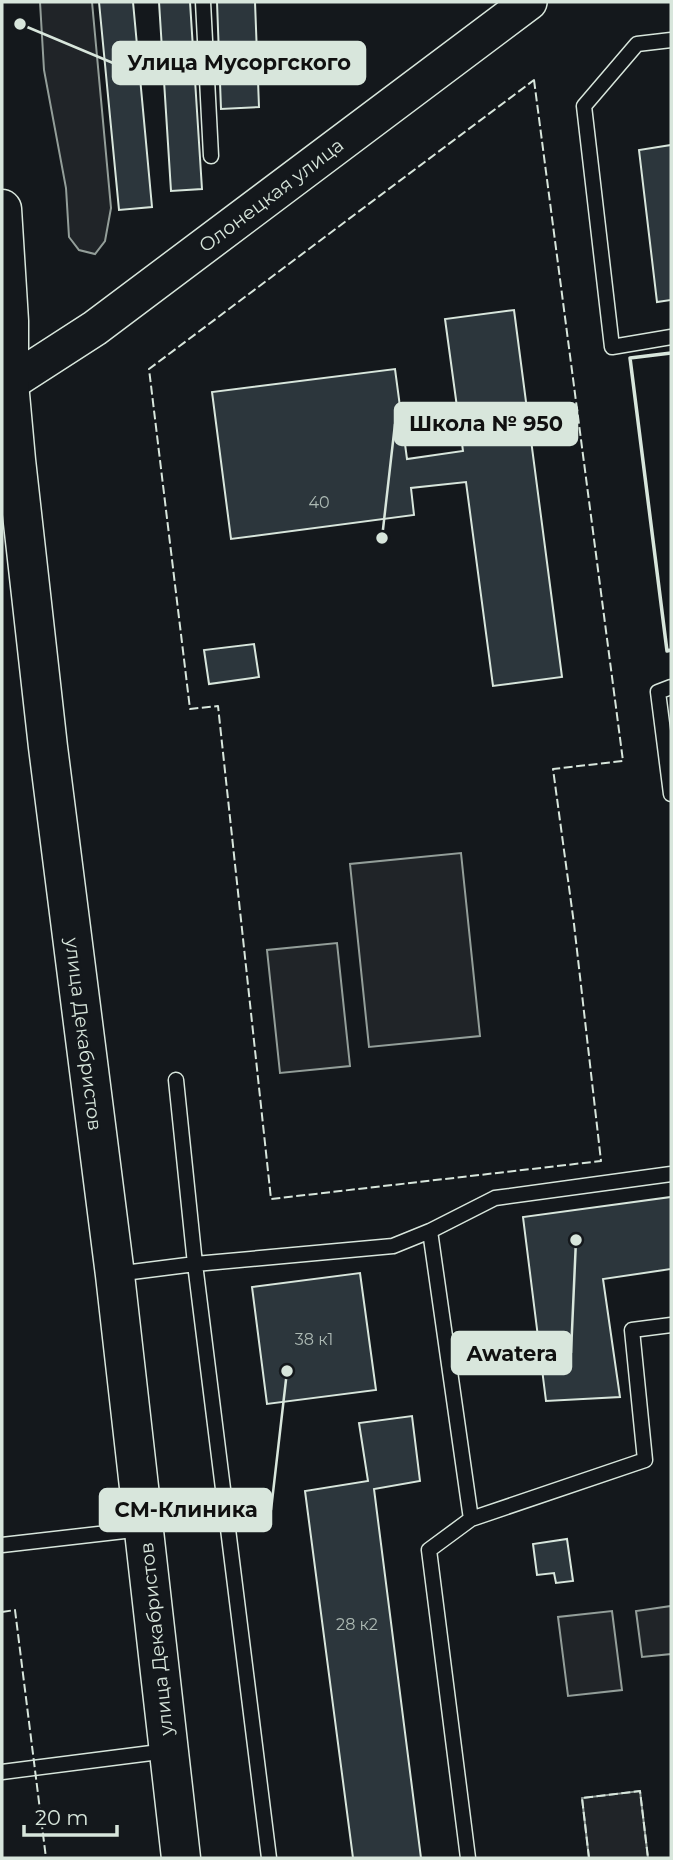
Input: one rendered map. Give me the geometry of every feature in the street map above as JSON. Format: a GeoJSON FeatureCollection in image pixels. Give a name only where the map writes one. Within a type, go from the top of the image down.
{"type":"FeatureCollection","features":[{"type":"Feature","properties":{"kind":"main road","name":"улица Декабристов"},"geometry":{"type":"LineString","coordinates":[[2,209],[9,321],[6,386],[48,747],[115,1275],[181,1858]]}},
{"type":"Feature","properties":{"kind":"street","name":"Олонецкая улица"},"geometry":{"type":"LineString","coordinates":[[6,386],[95,328],[529,2]]}},
{"type":"Feature","properties":{"kind":"lane"},"geometry":{"type":"LineString","coordinates":[[203,2],[212,156]]}},
{"type":"Feature","properties":{"kind":"lane"},"geometry":{"type":"LineString","coordinates":[[671,40],[637,44],[584,106],[612,347],[671,337]]}},
{"type":"Feature","properties":{"kind":"lane"},"geometry":{"type":"LineString","coordinates":[[671,687],[658,692],[671,794]]}},
{"type":"Feature","properties":{"kind":"lane"},"geometry":{"type":"LineString","coordinates":[[176,1080],[195,1264],[269,1858]]}},
{"type":"Feature","properties":{"kind":"lane"},"geometry":{"type":"LineString","coordinates":[[115,1275],[195,1264],[393,1246],[430,1231],[495,1198],[671,1174]]}},
{"type":"Feature","properties":{"kind":"lane"},"geometry":{"type":"LineString","coordinates":[[430,1231],[471,1519]]}},
{"type":"Feature","properties":{"kind":"lane"},"geometry":{"type":"LineString","coordinates":[[468,1858],[429,1550],[471,1519],[645,1460],[632,1331],[671,1325]]}},
{"type":"Feature","properties":{"kind":"lane"},"geometry":{"type":"LineString","coordinates":[[2,1545],[143,1529]]}},
{"type":"Feature","properties":{"kind":"lane"},"geometry":{"type":"LineString","coordinates":[[2,1772],[168,1750]]}},
{"type":"Feature","properties":{"kind":"shaded area"},"geometry":{"type":"Polygon","coordinates":[[[40,2],[92,2],[111,208],[105,241],[95,254],[79,250],[69,237],[66,188],[44,70],[40,2]]]}},
{"type":"Feature","properties":{"kind":"shaded area"},"geometry":{"type":"Polygon","coordinates":[[[461,853],[480,1036],[369,1047],[350,864],[461,853]]]}},
{"type":"Feature","properties":{"kind":"shaded area"},"geometry":{"type":"Polygon","coordinates":[[[337,943],[350,1066],[280,1073],[267,950],[337,943]]]}},
{"type":"Feature","properties":{"kind":"shaded area"},"geometry":{"type":"Polygon","coordinates":[[[671,1606],[671,1654],[642,1657],[636,1611],[671,1606]]]}},
{"type":"Feature","properties":{"kind":"shaded area"},"geometry":{"type":"Polygon","coordinates":[[[612,1611],[622,1690],[568,1696],[558,1617],[612,1611]]]}},
{"type":"Feature","properties":{"kind":"shaded area"},"geometry":{"type":"Polygon","coordinates":[[[640,1791],[648,1858],[589,1858],[582,1798],[640,1791]]]}},
{"type":"Feature","properties":{"kind":"building"},"geometry":{"type":"Polygon","coordinates":[[[99,2],[133,2],[152,207],[119,210],[99,2]]]}},
{"type":"Feature","properties":{"kind":"building"},"geometry":{"type":"Polygon","coordinates":[[[159,2],[190,2],[202,189],[171,191],[159,2]]]}},
{"type":"Feature","properties":{"kind":"building"},"geometry":{"type":"Polygon","coordinates":[[[217,2],[255,2],[259,107],[221,109],[217,2]]]}},
{"type":"Feature","properties":{"kind":"building"},"geometry":{"type":"Polygon","coordinates":[[[671,145],[671,300],[657,302],[639,150],[671,145]]]}},
{"type":"Feature","properties":{"kind":"building"},"geometry":{"type":"Polygon","coordinates":[[[514,310],[562,677],[493,686],[466,482],[411,488],[414,515],[231,539],[212,392],[395,369],[407,459],[463,451],[445,319],[514,310]]]}},
{"type":"Feature","properties":{"kind":"building"},"geometry":{"type":"Polygon","coordinates":[[[254,644],[259,677],[209,684],[204,650],[254,644]]]}},
{"type":"Feature","properties":{"kind":"building"},"geometry":{"type":"Polygon","coordinates":[[[671,1197],[671,1269],[603,1279],[620,1397],[546,1401],[523,1217],[671,1197]]]}},
{"type":"Feature","properties":{"kind":"building"},"geometry":{"type":"Polygon","coordinates":[[[360,1273],[376,1390],[267,1404],[252,1287],[360,1273]]]}},
{"type":"Feature","properties":{"kind":"building"},"geometry":{"type":"Polygon","coordinates":[[[412,1416],[420,1481],[374,1489],[421,1858],[353,1858],[305,1491],[368,1481],[359,1423],[412,1416]]]}},
{"type":"Feature","properties":{"kind":"building"},"geometry":{"type":"Polygon","coordinates":[[[567,1539],[573,1581],[556,1583],[554,1573],[537,1575],[533,1544],[567,1539]]]}},
{"type":"Feature","properties":{"kind":"fence"},"geometry":{"type":"LineString","coordinates":[[534,80],[623,761],[553,769],[601,1161],[271,1199],[218,706],[190,709],[149,369],[534,80]]}},
{"type":"Feature","properties":{"kind":"fence"},"geometry":{"type":"LineString","coordinates":[[2,1612],[15,1610],[46,1858]]}},
{"type":"Feature","properties":{"kind":"fence"},"geometry":{"type":"LineString","coordinates":[[589,1858],[582,1798],[640,1791],[648,1858]]}},
{"type":"Feature","properties":{"kind":"wall"},"geometry":{"type":"LineString","coordinates":[[671,353],[630,358],[667,651],[671,650]]}},
{"type":"Feature","properties":{"kind":"place","name":"Улица Мусоргского"},"geometry":{"type":"Point","coordinates":[20,24]}},
{"type":"Feature","properties":{"kind":"place","name":"Школа № 950"},"geometry":{"type":"Point","coordinates":[382,538]}},
{"type":"Feature","properties":{"kind":"place","name":"Awatera"},"geometry":{"type":"Point","coordinates":[576,1240]}},
{"type":"Feature","properties":{"kind":"place","name":"СМ-Клиника"},"geometry":{"type":"Point","coordinates":[287,1371]}}]}
